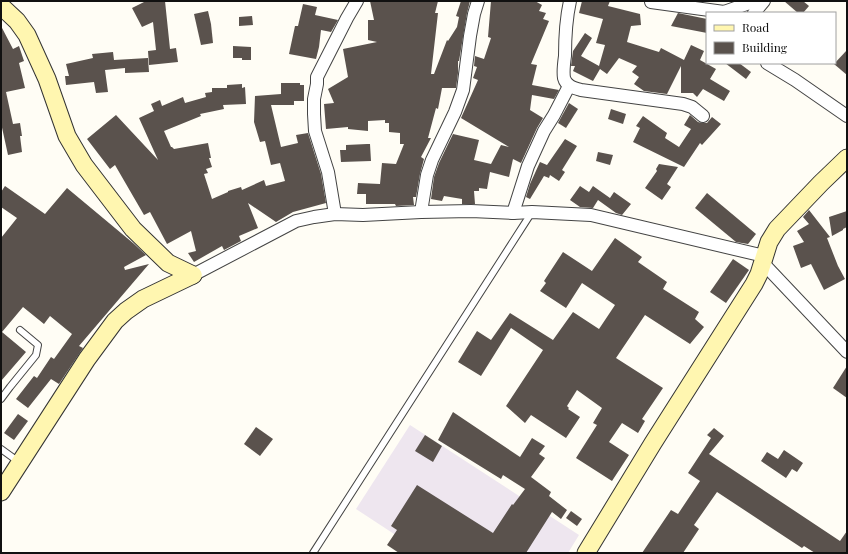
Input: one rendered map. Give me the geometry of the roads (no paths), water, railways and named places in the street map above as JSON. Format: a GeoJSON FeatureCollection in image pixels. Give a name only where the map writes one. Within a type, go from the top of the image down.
{"type":"FeatureCollection","features":[{"type":"Feature","properties":{"kind":"street"},"geometry":{"type":"LineString","coordinates":[[336,214],[328,172],[315,131],[314,99],[317,77],[357,1]]}},
{"type":"Feature","properties":{"kind":"street"},"geometry":{"type":"LineString","coordinates":[[421,212],[427,176],[432,160],[455,112],[463,90],[470,36],[478,1]]}},
{"type":"Feature","properties":{"kind":"street"},"geometry":{"type":"LineString","coordinates":[[570,1],[566,19],[564,67],[564,79],[569,86],[581,90],[683,104],[692,108],[703,116]]}},
{"type":"Feature","properties":{"kind":"street"},"geometry":{"type":"LineString","coordinates":[[651,2],[724,12],[755,1]]}},
{"type":"Feature","properties":{"kind":"street"},"geometry":{"type":"LineString","coordinates":[[755,12],[764,1]]}},
{"type":"Feature","properties":{"kind":"street"},"geometry":{"type":"LineString","coordinates":[[1,6],[17,21],[27,35],[47,79],[67,136],[84,164],[137,234],[168,263],[193,275]]}},
{"type":"Feature","properties":{"kind":"street"},"geometry":{"type":"LineString","coordinates":[[769,64],[795,80],[847,116]]}},
{"type":"Feature","properties":{"kind":"street"},"geometry":{"type":"LineString","coordinates":[[513,213],[528,166],[544,131],[569,86]]}},
{"type":"Feature","properties":{"kind":"street"},"geometry":{"type":"LineString","coordinates":[[586,553],[653,443],[754,284],[759,274],[769,242],[777,229],[847,158]]}},
{"type":"Feature","properties":{"kind":"street"},"geometry":{"type":"LineString","coordinates":[[1,492],[87,359],[115,321],[126,311],[143,299],[193,275],[296,221],[314,217],[336,214],[363,215],[471,211],[591,215],[763,260],[847,352]]}},
{"type":"Feature","properties":{"kind":"lane"},"geometry":{"type":"LineString","coordinates":[[313,553],[532,212]]}},
{"type":"Feature","properties":{"kind":"lane"},"geometry":{"type":"LineString","coordinates":[[1,399],[36,355],[38,345],[20,330]]}},
{"type":"Feature","properties":{"kind":"lane"},"geometry":{"type":"LineString","coordinates":[[1,449],[20,463]]}}]}
